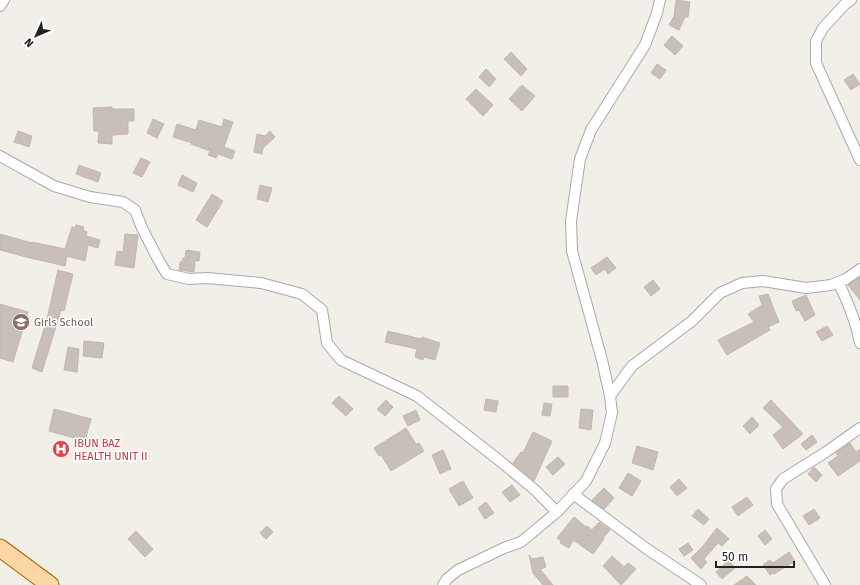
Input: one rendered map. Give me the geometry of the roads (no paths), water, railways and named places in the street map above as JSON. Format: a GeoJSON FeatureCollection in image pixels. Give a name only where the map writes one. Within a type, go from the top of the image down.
{"type":"FeatureCollection","features":[{"type":"Feature","properties":{"kind":"main road"},"geometry":{"type":"LineString","coordinates":[[0,548],[50,585]]}},
{"type":"Feature","properties":{"kind":"street"},"geometry":{"type":"LineString","coordinates":[[0,6],[4,0]]}},
{"type":"Feature","properties":{"kind":"street"},"geometry":{"type":"LineString","coordinates":[[443,585],[447,579],[458,570],[521,542],[557,512],[586,481],[605,443],[612,413],[610,396],[602,360],[572,251],[571,221],[580,159],[588,137],[645,45],[657,13],[660,0]]}},
{"type":"Feature","properties":{"kind":"street"},"geometry":{"type":"LineString","coordinates":[[851,0],[845,4],[822,28],[816,42],[816,63],[860,160]]}},
{"type":"Feature","properties":{"kind":"street"},"geometry":{"type":"LineString","coordinates":[[0,156],[54,186],[90,196],[123,202],[135,210],[142,228],[167,274],[190,279],[207,278],[261,283],[302,294],[322,310],[327,343],[341,360],[417,396],[529,485],[557,512]]}},
{"type":"Feature","properties":{"kind":"street"},"geometry":{"type":"LineString","coordinates":[[610,396],[632,366],[656,346],[692,321],[720,293],[742,284],[763,281],[806,288],[831,285],[846,279],[860,269]]}},
{"type":"Feature","properties":{"kind":"street"},"geometry":{"type":"LineString","coordinates":[[838,282],[850,306],[858,330],[860,343]]}},
{"type":"Feature","properties":{"kind":"street"},"geometry":{"type":"LineString","coordinates":[[825,585],[777,504],[776,489],[784,479],[860,428]]}},
{"type":"Feature","properties":{"kind":"street"},"geometry":{"type":"LineString","coordinates":[[573,494],[647,549],[701,585]]}},
{"type":"Feature","properties":{"kind":"place","name":"Girls School"},"geometry":{"type":"Point","coordinates":[21,322]}},
{"type":"Feature","properties":{"kind":"place","name":"IBUN BAZ HEALTH UNIT II"},"geometry":{"type":"Point","coordinates":[61,449]}}]}
